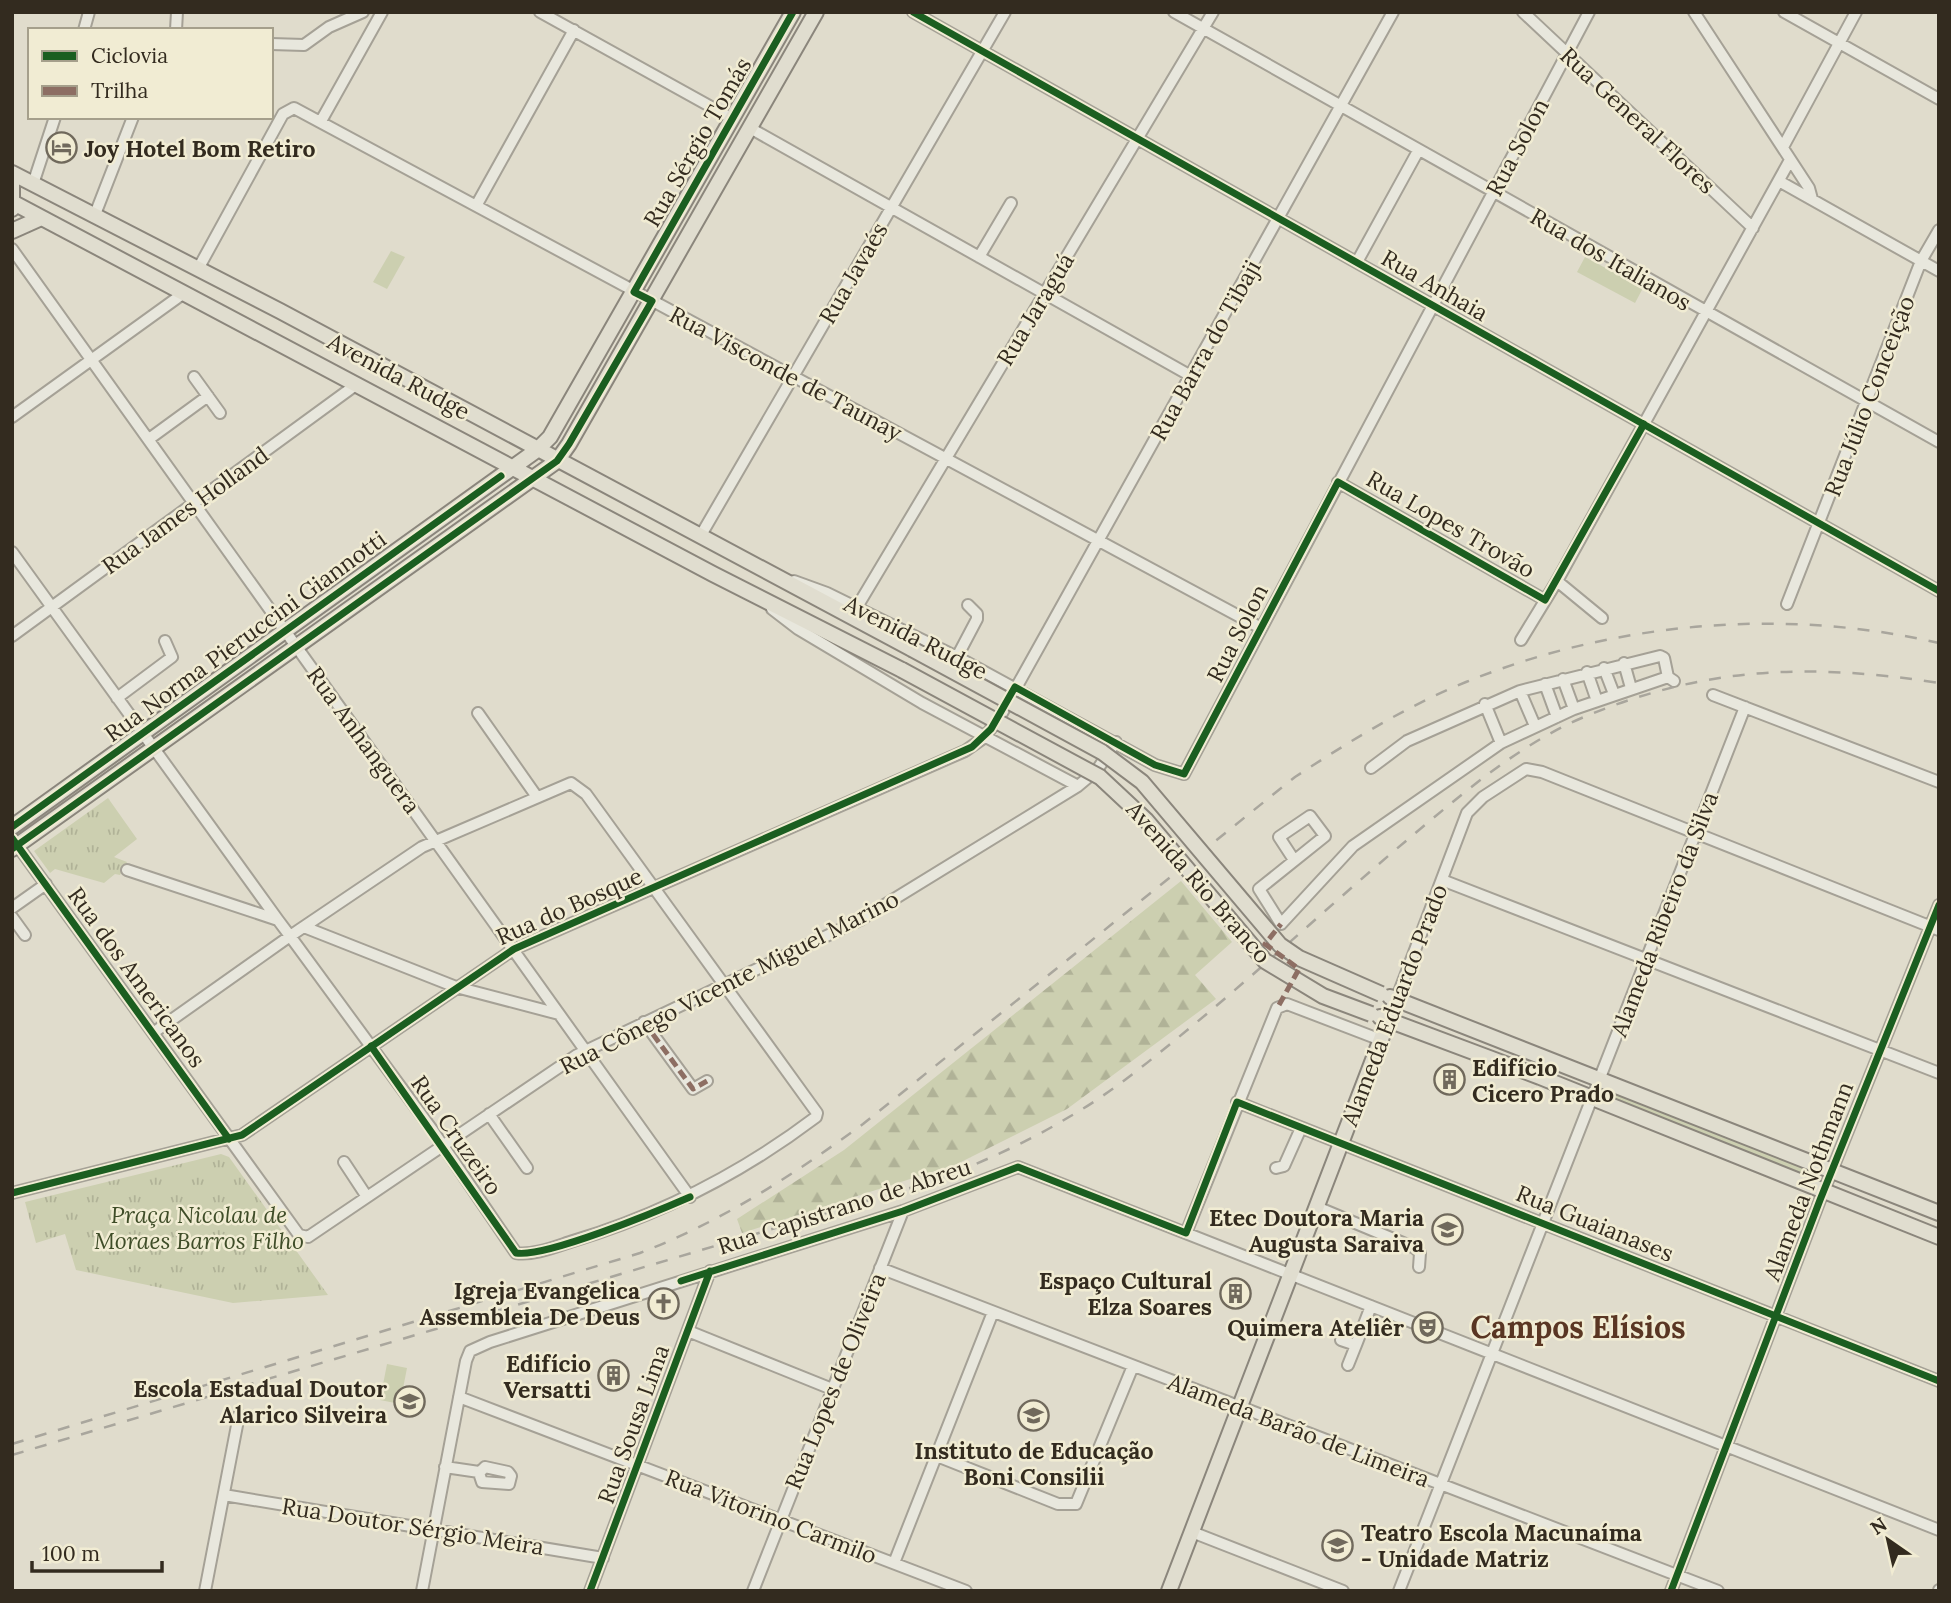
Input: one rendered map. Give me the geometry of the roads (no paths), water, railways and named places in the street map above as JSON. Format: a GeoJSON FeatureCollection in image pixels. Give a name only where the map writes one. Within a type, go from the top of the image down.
{"type":"FeatureCollection","features":[{"type":"Feature","properties":{"kind":"main road","name":"Rua Sérgio Tomás"},"geometry":{"type":"LineString","coordinates":[[537,450],[564,416],[793,12]]}},
{"type":"Feature","properties":{"kind":"main road","name":"Rua Sérgio Tomás"},"geometry":{"type":"LineString","coordinates":[[557,461],[652,301],[816,12]]}},
{"type":"Feature","properties":{"kind":"main road","name":"Avenida Rudge"},"geometry":{"type":"LineString","coordinates":[[12,173],[701,535],[912,649]]}},
{"type":"Feature","properties":{"kind":"main road"},"geometry":{"type":"LineString","coordinates":[[12,185],[13,204]]}},
{"type":"Feature","properties":{"kind":"main road","name":"Avenida Rudge"},"geometry":{"type":"LineString","coordinates":[[13,204],[902,670]]}},
{"type":"Feature","properties":{"kind":"main road"},"geometry":{"type":"LineString","coordinates":[[12,231],[41,218]]}},
{"type":"Feature","properties":{"kind":"main road","name":"Rua Norma Pieruccini Giannotti"},"geometry":{"type":"LineString","coordinates":[[12,827],[537,450]]}},
{"type":"Feature","properties":{"kind":"main road","name":"Rua Norma Pieruccini Giannotti"},"geometry":{"type":"LineString","coordinates":[[14,844],[155,747],[532,476],[557,461]]}},
{"type":"Feature","properties":{"kind":"main road","name":"Avenida Rio Branco"},"geometry":{"type":"LineString","coordinates":[[912,649],[1102,752],[1128,770],[1142,782],[1280,945],[1306,961],[1396,1000],[1601,1078],[1939,1213]]}},
{"type":"Feature","properties":{"kind":"main road","name":"Avenida Rio Branco"},"geometry":{"type":"LineString","coordinates":[[902,670],[1100,776],[1146,820],[1265,961],[1323,996],[1825,1189],[1939,1237]]}},
{"type":"Feature","properties":{"kind":"main road","name":"Alameda Eduardo Prado"},"geometry":{"type":"LineString","coordinates":[[1169,1591],[1396,1000]]}},
{"type":"Feature","properties":{"kind":"street"},"geometry":{"type":"LineString","coordinates":[[273,44],[304,45],[329,26],[363,12]]}},
{"type":"Feature","properties":{"kind":"street"},"geometry":{"type":"LineString","coordinates":[[321,121],[382,12]]}},
{"type":"Feature","properties":{"kind":"street"},"geometry":{"type":"LineString","coordinates":[[540,12],[733,119]]}},
{"type":"Feature","properties":{"kind":"street","name":"Rua Anhaia"},"geometry":{"type":"LineString","coordinates":[[913,12],[1939,591]]}},
{"type":"Feature","properties":{"kind":"street","name":"Rua Javaés"},"geometry":{"type":"LineString","coordinates":[[701,535],[1005,12]]}},
{"type":"Feature","properties":{"kind":"street","name":"Rua dos Italianos"},"geometry":{"type":"LineString","coordinates":[[1174,12],[1939,442]]}},
{"type":"Feature","properties":{"kind":"street","name":"Rua Jaraguá"},"geometry":{"type":"LineString","coordinates":[[857,607],[1213,12]]}},
{"type":"Feature","properties":{"kind":"street","name":"Rua Barra do Tibaji"},"geometry":{"type":"LineString","coordinates":[[1015,687],[1394,12]]}},
{"type":"Feature","properties":{"kind":"street","name":"Rua General Flores"},"geometry":{"type":"LineString","coordinates":[[1523,12],[1753,228]]}},
{"type":"Feature","properties":{"kind":"street","name":"Rua Solon"},"geometry":{"type":"LineString","coordinates":[[1155,765],[1180,774],[1189,768],[1588,12]]}},
{"type":"Feature","properties":{"kind":"street"},"geometry":{"type":"LineString","coordinates":[[1694,12],[1809,188],[1812,199]]}},
{"type":"Feature","properties":{"kind":"street"},"geometry":{"type":"LineString","coordinates":[[1784,12],[1939,99]]}},
{"type":"Feature","properties":{"kind":"street"},"geometry":{"type":"LineString","coordinates":[[1783,147],[1856,12]]}},
{"type":"Feature","properties":{"kind":"street"},"geometry":{"type":"LineString","coordinates":[[476,206],[574,30]]}},
{"type":"Feature","properties":{"kind":"street","name":"Rua Visconde de Taunay"},"geometry":{"type":"LineString","coordinates":[[198,269],[283,114],[294,107],[1261,628]]}},
{"type":"Feature","properties":{"kind":"street"},"geometry":{"type":"LineString","coordinates":[[33,184],[54,119]]}},
{"type":"Feature","properties":{"kind":"street"},"geometry":{"type":"LineString","coordinates":[[94,217],[132,119]]}},
{"type":"Feature","properties":{"kind":"street"},"geometry":{"type":"LineString","coordinates":[[750,128],[1191,376]]}},
{"type":"Feature","properties":{"kind":"street"},"geometry":{"type":"LineString","coordinates":[[1357,262],[1418,151]]}},
{"type":"Feature","properties":{"kind":"street"},"geometry":{"type":"LineString","coordinates":[[1521,640],[1557,581],[1790,160]]}},
{"type":"Feature","properties":{"kind":"street"},"geometry":{"type":"LineString","coordinates":[[1779,181],[1939,271]]}},
{"type":"Feature","properties":{"kind":"street"},"geometry":{"type":"LineString","coordinates":[[979,257],[1011,203]]}},
{"type":"Feature","properties":{"kind":"street","name":"Rua Júlio Conceição"},"geometry":{"type":"LineString","coordinates":[[1787,604],[1921,261],[1939,230]]}},
{"type":"Feature","properties":{"kind":"street","name":"Rua Anhanguera"},"geometry":{"type":"LineString","coordinates":[[12,249],[690,1198]]}},
{"type":"Feature","properties":{"kind":"street"},"geometry":{"type":"LineString","coordinates":[[12,417],[184,293]]}},
{"type":"Feature","properties":{"kind":"street"},"geometry":{"type":"LineString","coordinates":[[194,377],[220,413]]}},
{"type":"Feature","properties":{"kind":"street","name":"Rua James Holland"},"geometry":{"type":"LineString","coordinates":[[12,636],[357,384]]}},
{"type":"Feature","properties":{"kind":"street"},"geometry":{"type":"LineString","coordinates":[[149,439],[208,396]]}},
{"type":"Feature","properties":{"kind":"street","name":"Rua Lopes Trovão"},"geometry":{"type":"LineString","coordinates":[[1338,482],[1545,600]]}},
{"type":"Feature","properties":{"kind":"street","name":"Rua Cruzeiro"},"geometry":{"type":"LineString","coordinates":[[12,552],[443,1145],[516,1253],[524,1254],[565,1244],[690,1198]]}},
{"type":"Feature","properties":{"kind":"street","name":"Avenida Rudge"},"geometry":{"type":"LineString","coordinates":[[784,580],[810,586],[857,607],[1015,687],[1155,765]]}},
{"type":"Feature","properties":{"kind":"street"},"geometry":{"type":"LineString","coordinates":[[1557,581],[1602,618]]}},
{"type":"Feature","properties":{"kind":"street","name":"Avenida Rudge"},"geometry":{"type":"LineString","coordinates":[[757,596],[798,629],[922,703],[1078,786]]}},
{"type":"Feature","properties":{"kind":"street"},"geometry":{"type":"LineString","coordinates":[[957,657],[977,619],[977,614],[968,605]]}},
{"type":"Feature","properties":{"kind":"street"},"geometry":{"type":"LineString","coordinates":[[117,698],[172,657],[173,652],[165,641]]}},
{"type":"Feature","properties":{"kind":"street"},"geometry":{"type":"LineString","coordinates":[[1294,860],[1259,889],[1281,925],[1353,846],[1501,743],[1574,709],[1652,681],[1671,679],[1664,658],[1624,663],[1587,672],[1485,704],[1407,741],[1371,768]]}},
{"type":"Feature","properties":{"kind":"street"},"geometry":{"type":"LineString","coordinates":[[1646,660],[1652,681]]}},
{"type":"Feature","properties":{"kind":"street"},"geometry":{"type":"LineString","coordinates":[[1624,663],[1631,688]]}},
{"type":"Feature","properties":{"kind":"street"},"geometry":{"type":"LineString","coordinates":[[1604,668],[1614,694]]}},
{"type":"Feature","properties":{"kind":"street"},"geometry":{"type":"LineString","coordinates":[[1587,672],[1597,701]]}},
{"type":"Feature","properties":{"kind":"street"},"geometry":{"type":"LineString","coordinates":[[1563,679],[1574,709]]}},
{"type":"Feature","properties":{"kind":"street"},"geometry":{"type":"LineString","coordinates":[[1545,684],[1557,717]]}},
{"type":"Feature","properties":{"kind":"street","name":"Rua do Bosque"},"geometry":{"type":"LineString","coordinates":[[12,1192],[229,1139],[252,1128],[514,949],[965,751],[985,737],[1015,687]]}},
{"type":"Feature","properties":{"kind":"street"},"geometry":{"type":"LineString","coordinates":[[1520,691],[1535,726]]}},
{"type":"Feature","properties":{"kind":"street"},"geometry":{"type":"LineString","coordinates":[[1713,695],[1939,782]]}},
{"type":"Feature","properties":{"kind":"street"},"geometry":{"type":"LineString","coordinates":[[1485,704],[1501,743]]}},
{"type":"Feature","properties":{"kind":"street","name":"Alameda Ribeiro da Silva"},"geometry":{"type":"LineString","coordinates":[[1399,1591],[1745,707]]}},
{"type":"Feature","properties":{"kind":"street"},"geometry":{"type":"LineString","coordinates":[[478,713],[537,797]]}},
{"type":"Feature","properties":{"kind":"street","name":"Rua Cônego Vicente Miguel Marino"},"geometry":{"type":"LineString","coordinates":[[299,1235],[308,1237],[586,1050],[870,915],[1078,786],[1097,769],[1116,742]]}},
{"type":"Feature","properties":{"kind":"street","name":"Alameda Eduardo Prado"},"geometry":{"type":"LineString","coordinates":[[1396,1000],[1467,813],[1524,769],[1535,770],[1935,928]]}},
{"type":"Feature","properties":{"kind":"street"},"geometry":{"type":"LineString","coordinates":[[153,1033],[411,853],[564,785],[575,785],[586,794],[722,986],[817,1113],[817,1117],[730,1176],[690,1198]]}},
{"type":"Feature","properties":{"kind":"street","name":"Rua dos Americanos"},"geometry":{"type":"LineString","coordinates":[[14,844],[46,884],[299,1235]]}},
{"type":"Feature","properties":{"kind":"street"},"geometry":{"type":"LineString","coordinates":[[127,870],[278,920]]}},
{"type":"Feature","properties":{"kind":"street"},"geometry":{"type":"LineString","coordinates":[[1442,880],[1939,1073]]}},
{"type":"Feature","properties":{"kind":"street"},"geometry":{"type":"LineString","coordinates":[[12,908],[46,884]]}},
{"type":"Feature","properties":{"kind":"street","name":"Alameda Nothmann"},"geometry":{"type":"LineString","coordinates":[[1671,1591],[1832,1170],[1881,1049],[1935,928],[1939,905]]}},
{"type":"Feature","properties":{"kind":"street"},"geometry":{"type":"LineString","coordinates":[[12,917],[25,935]]}},
{"type":"Feature","properties":{"kind":"street"},"geometry":{"type":"LineString","coordinates":[[304,927],[456,987],[559,1014]]}},
{"type":"Feature","properties":{"kind":"street"},"geometry":{"type":"LineString","coordinates":[[481,970],[474,983],[483,996]]}},
{"type":"Feature","properties":{"kind":"street"},"geometry":{"type":"LineString","coordinates":[[1381,1040],[1287,1004],[1279,1005],[1271,1017],[1186,1233],[1939,1530]]}},
{"type":"Feature","properties":{"kind":"street"},"geometry":{"type":"LineString","coordinates":[[644,1022],[694,1089],[707,1081]]}},
{"type":"Feature","properties":{"kind":"street","name":"Rua Guaianases"},"geometry":{"type":"LineString","coordinates":[[1237,1102],[1776,1316],[1845,1348],[1939,1381]]}},
{"type":"Feature","properties":{"kind":"street"},"geometry":{"type":"LineString","coordinates":[[489,1114],[527,1168]]}},
{"type":"Feature","properties":{"kind":"street"},"geometry":{"type":"LineString","coordinates":[[1276,1168],[1284,1167],[1301,1128]]}},
{"type":"Feature","properties":{"kind":"street"},"geometry":{"type":"LineString","coordinates":[[344,1162],[367,1197]]}},
{"type":"Feature","properties":{"kind":"street","name":"Rua Capistrano de Abreu"},"geometry":{"type":"LineString","coordinates":[[459,1397],[468,1352],[489,1342],[903,1211],[1018,1167],[1186,1233]]}},
{"type":"Feature","properties":{"kind":"street"},"geometry":{"type":"LineString","coordinates":[[1317,1207],[1415,1248],[1420,1253],[1419,1267]]}},
{"type":"Feature","properties":{"kind":"street","name":"Rua Lopes de Oliveira"},"geometry":{"type":"LineString","coordinates":[[752,1591],[903,1211]]}},
{"type":"Feature","properties":{"kind":"street","name":"Alameda Barão de Limeira"},"geometry":{"type":"LineString","coordinates":[[880,1268],[1718,1591]]}},
{"type":"Feature","properties":{"kind":"street","name":"Rua Sousa Lima"},"geometry":{"type":"LineString","coordinates":[[590,1591],[710,1271]]}},
{"type":"Feature","properties":{"kind":"street"},"geometry":{"type":"LineString","coordinates":[[1349,1364],[1371,1306]]}},
{"type":"Feature","properties":{"kind":"street"},"geometry":{"type":"LineString","coordinates":[[894,1563],[993,1312]]}},
{"type":"Feature","properties":{"kind":"street"},"geometry":{"type":"LineString","coordinates":[[688,1331],[832,1389]]}},
{"type":"Feature","properties":{"kind":"street"},"geometry":{"type":"LineString","coordinates":[[1341,1340],[1356,1345]]}},
{"type":"Feature","properties":{"kind":"street"},"geometry":{"type":"LineString","coordinates":[[937,1456],[1058,1503],[1076,1504],[1133,1366]]}},
{"type":"Feature","properties":{"kind":"street"},"geometry":{"type":"LineString","coordinates":[[422,1591],[459,1397]]}},
{"type":"Feature","properties":{"kind":"street","name":"Rua Vitorino Carmilo"},"geometry":{"type":"LineString","coordinates":[[459,1397],[966,1591]]}},
{"type":"Feature","properties":{"kind":"street"},"geometry":{"type":"LineString","coordinates":[[205,1591],[239,1415]]}},
{"type":"Feature","properties":{"kind":"street"},"geometry":{"type":"LineString","coordinates":[[445,1467],[479,1472]]}},
{"type":"Feature","properties":{"kind":"street","name":"Rua Doutor Sérgio Meira"},"geometry":{"type":"LineString","coordinates":[[224,1495],[603,1558]]}},
{"type":"Feature","properties":{"kind":"street"},"geometry":{"type":"LineString","coordinates":[[1192,1532],[1343,1591]]}},
{"type":"Feature","properties":{"kind":"railway"},"geometry":{"type":"LineString","coordinates":[[12,1444],[640,1253],[729,1212],[784,1179],[863,1124],[1295,777],[1378,725],[1466,682],[1522,662],[1580,646],[1700,626],[1820,625],[1939,643]]}},
{"type":"Feature","properties":{"kind":"railway"},"geometry":{"type":"LineString","coordinates":[[12,1455],[937,1180],[1004,1151],[1085,1107],[1132,1075],[1461,795],[1533,744],[1584,717],[1673,687],[1759,673],[1846,673],[1939,683]]}},
{"type":"Feature","properties":{"kind":"place","name":"Joy Hotel Bom Retiro"},"geometry":{"type":"Point","coordinates":[61,148]}},
{"type":"Feature","properties":{"kind":"place","name":"Edifício Cicero Prado"},"geometry":{"type":"Point","coordinates":[1449,1080]}},
{"type":"Feature","properties":{"kind":"place","name":"Etec Doutora Maria Augusta Saraiva"},"geometry":{"type":"Point","coordinates":[1447,1230]}},
{"type":"Feature","properties":{"kind":"place","name":"Espaço Cultural Elza Soares"},"geometry":{"type":"Point","coordinates":[1235,1293]}},
{"type":"Feature","properties":{"kind":"place","name":"Igreja Evangelica Assembleia De Deus"},"geometry":{"type":"Point","coordinates":[663,1303]}},
{"type":"Feature","properties":{"kind":"place","name":"Quimera Ateliêr"},"geometry":{"type":"Point","coordinates":[1427,1327]}},
{"type":"Feature","properties":{"kind":"place","name":"Edifício Versatti"},"geometry":{"type":"Point","coordinates":[614,1376]}},
{"type":"Feature","properties":{"kind":"place","name":"Escola Estadual Doutor Alarico Silveira"},"geometry":{"type":"Point","coordinates":[410,1401]}},
{"type":"Feature","properties":{"kind":"place","name":"Instituto de Educação Boni Consilii"},"geometry":{"type":"Point","coordinates":[1034,1416]}},
{"type":"Feature","properties":{"kind":"place","name":"Teatro Escola Macunaíma - Unidade Matriz"},"geometry":{"type":"Point","coordinates":[1338,1545]}},
{"type":"Feature","properties":{"kind":"district","name":"Campos Elísios"},"geometry":{"type":"Point","coordinates":[1578,1327]}},
{"type":"Feature","properties":{"kind":"park label","name":"Praça Nicolau de Moraes Barros Filho"},"geometry":{"type":"Point","coordinates":[199,1227]}}]}
